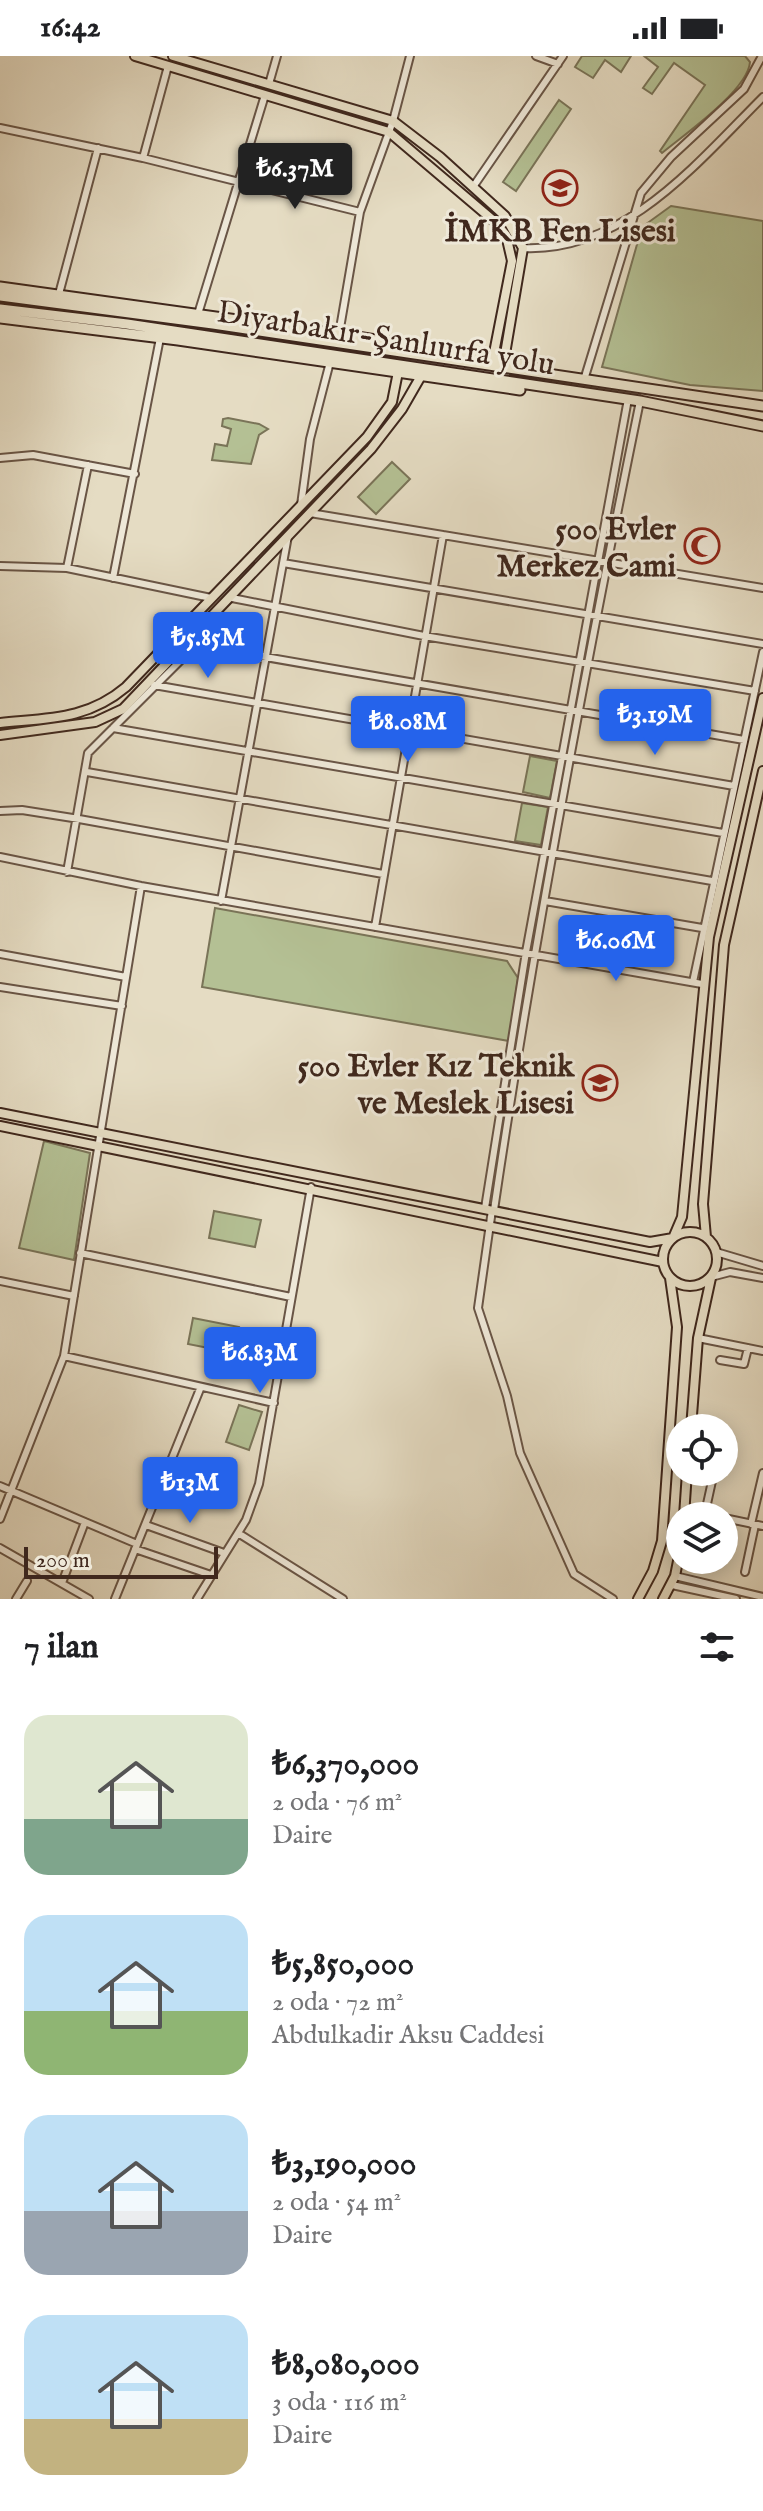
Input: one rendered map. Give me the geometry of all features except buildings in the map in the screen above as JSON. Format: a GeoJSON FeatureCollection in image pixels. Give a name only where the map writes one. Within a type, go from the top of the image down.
{"type":"FeatureCollection","features":[{"type":"Feature","properties":{"kind":"highway"},"geometry":{"type":"LineString","coordinates":[[0,287],[493,358],[535,366],[547,373]]}},
{"type":"Feature","properties":{"kind":"highway","name":"Diyarbakır-Şanlıurfa yolu"},"geometry":{"type":"LineString","coordinates":[[0,296],[763,406]]}},
{"type":"Feature","properties":{"kind":"highway","name":"Diyarbakır-Şanlıurfa yolu"},"geometry":{"type":"LineString","coordinates":[[0,309],[155,328],[628,399],[763,426]]}},
{"type":"Feature","properties":{"kind":"highway"},"geometry":{"type":"LineString","coordinates":[[0,318],[524,391],[547,388]]}},
{"type":"Feature","properties":{"kind":"main road"},"geometry":{"type":"LineString","coordinates":[[135,56],[389,132],[446,177],[506,235],[512,261],[493,358]]}},
{"type":"Feature","properties":{"kind":"main road"},"geometry":{"type":"LineString","coordinates":[[174,56],[393,121],[505,216],[523,248],[504,360]]}},
{"type":"Feature","properties":{"kind":"main road"},"geometry":{"type":"LineString","coordinates":[[0,723],[85,713],[109,701],[385,415],[396,389],[398,372]]}},
{"type":"Feature","properties":{"kind":"main road"},"geometry":{"type":"LineString","coordinates":[[0,735],[108,718],[153,684],[381,437],[421,376]]}},
{"type":"Feature","properties":{"kind":"main road"},"geometry":{"type":"LineString","coordinates":[[396,389],[406,390],[406,401]]}},
{"type":"Feature","properties":{"kind":"main road"},"geometry":{"type":"LineString","coordinates":[[638,1599],[653,1571],[662,1541],[677,1327],[670,1278],[663,1262],[667,1245],[682,1217],[698,983],[763,698]]}},
{"type":"Feature","properties":{"kind":"main road"},"geometry":{"type":"LineString","coordinates":[[692,1414],[698,1338],[716,1252],[706,1237],[702,1223],[720,973],[763,771]]}},
{"type":"Feature","properties":{"kind":"main road"},"geometry":{"type":"LineString","coordinates":[[0,1113],[650,1242],[689,1232],[706,1237]]}},
{"type":"Feature","properties":{"kind":"main road"},"geometry":{"type":"LineString","coordinates":[[0,1126],[97,1148],[311,1187],[663,1262]]}},
{"type":"Feature","properties":{"kind":"main road"},"geometry":{"type":"LineString","coordinates":[[670,1278],[686,1286],[695,1286],[711,1277]]}},
{"type":"Feature","properties":{"kind":"main road"},"geometry":{"type":"LineString","coordinates":[[663,1599],[675,1574]]}},
{"type":"Feature","properties":{"kind":"street"},"geometry":{"type":"LineString","coordinates":[[269,84],[277,56]]}},
{"type":"Feature","properties":{"kind":"street"},"geometry":{"type":"LineString","coordinates":[[339,334],[360,212],[393,121],[410,56]]}},
{"type":"Feature","properties":{"kind":"street"},"geometry":{"type":"LineString","coordinates":[[536,56],[558,64]]}},
{"type":"Feature","properties":{"kind":"street"},"geometry":{"type":"LineString","coordinates":[[473,187],[563,56]]}},
{"type":"Feature","properties":{"kind":"street"},"geometry":{"type":"LineString","coordinates":[[584,381],[641,193],[653,176],[744,89],[762,56]]}},
{"type":"Feature","properties":{"kind":"street"},"geometry":{"type":"LineString","coordinates":[[143,158],[168,66]]}},
{"type":"Feature","properties":{"kind":"street"},"geometry":{"type":"LineString","coordinates":[[198,314],[265,95]]}},
{"type":"Feature","properties":{"kind":"street"},"geometry":{"type":"LineString","coordinates":[[523,248],[576,244],[632,218],[687,171],[763,97]]}},
{"type":"Feature","properties":{"kind":"street"},"geometry":{"type":"LineString","coordinates":[[0,128],[143,158],[360,212]]}},
{"type":"Feature","properties":{"kind":"street"},"geometry":{"type":"LineString","coordinates":[[59,294],[98,148]]}},
{"type":"Feature","properties":{"kind":"street"},"geometry":{"type":"LineString","coordinates":[[113,578],[160,338]]}},
{"type":"Feature","properties":{"kind":"street"},"geometry":{"type":"LineString","coordinates":[[301,505],[310,439],[330,362]]}},
{"type":"Feature","properties":{"kind":"street"},"geometry":{"type":"LineString","coordinates":[[490,1209],[545,901],[562,755],[628,399]]}},
{"type":"Feature","properties":{"kind":"street"},"geometry":{"type":"LineString","coordinates":[[613,1599],[574,1574],[520,1453],[507,1396],[478,1308],[526,952],[563,806],[607,561],[640,401]]}},
{"type":"Feature","properties":{"kind":"street"},"geometry":{"type":"LineString","coordinates":[[0,458],[33,455],[135,474]]}},
{"type":"Feature","properties":{"kind":"street"},"geometry":{"type":"LineString","coordinates":[[67,568],[88,465]]}},
{"type":"Feature","properties":{"kind":"street"},"geometry":{"type":"LineString","coordinates":[[310,513],[763,588]]}},
{"type":"Feature","properties":{"kind":"street"},"geometry":{"type":"LineString","coordinates":[[375,927],[443,535]]}},
{"type":"Feature","properties":{"kind":"street"},"geometry":{"type":"LineString","coordinates":[[221,901],[288,536]]}},
{"type":"Feature","properties":{"kind":"street"},"geometry":{"type":"LineString","coordinates":[[283,563],[763,644]]}},
{"type":"Feature","properties":{"kind":"street"},"geometry":{"type":"LineString","coordinates":[[0,566],[67,568],[211,598]]}},
{"type":"Feature","properties":{"kind":"street"},"geometry":{"type":"LineString","coordinates":[[232,598],[424,636],[755,691]]}},
{"type":"Feature","properties":{"kind":"street"},"geometry":{"type":"LineString","coordinates":[[67,872],[79,819],[88,753],[153,684],[196,645],[744,740]]}},
{"type":"Feature","properties":{"kind":"street"},"geometry":{"type":"LineString","coordinates":[[0,856],[221,901],[698,983],[702,928],[763,652]]}},
{"type":"Feature","properties":{"kind":"street"},"geometry":{"type":"LineString","coordinates":[[153,684],[734,786]]}},
{"type":"Feature","properties":{"kind":"street"},"geometry":{"type":"LineString","coordinates":[[113,728],[723,833]]}},
{"type":"Feature","properties":{"kind":"street"},"geometry":{"type":"LineString","coordinates":[[87,772],[712,881]]}},
{"type":"Feature","properties":{"kind":"street"},"geometry":{"type":"LineString","coordinates":[[0,811],[22,810],[79,819],[383,874]]}},
{"type":"Feature","properties":{"kind":"street"},"geometry":{"type":"LineString","coordinates":[[0,1519],[64,1356],[141,886]]}},
{"type":"Feature","properties":{"kind":"street"},"geometry":{"type":"LineString","coordinates":[[545,901],[702,928]]}},
{"type":"Feature","properties":{"kind":"street"},"geometry":{"type":"LineString","coordinates":[[0,954],[126,977]]}},
{"type":"Feature","properties":{"kind":"street"},"geometry":{"type":"LineString","coordinates":[[0,987],[122,1006]]}},
{"type":"Feature","properties":{"kind":"street"},"geometry":{"type":"LineString","coordinates":[[197,1599],[238,1533],[259,1484],[311,1187]]}},
{"type":"Feature","properties":{"kind":"street"},"geometry":{"type":"LineString","coordinates":[[716,1252],[763,1266]]}},
{"type":"Feature","properties":{"kind":"street"},"geometry":{"type":"LineString","coordinates":[[80,1253],[291,1297]]}},
{"type":"Feature","properties":{"kind":"street"},"geometry":{"type":"LineString","coordinates":[[711,1277],[730,1272],[763,1278]]}},
{"type":"Feature","properties":{"kind":"street"},"geometry":{"type":"LineString","coordinates":[[0,1281],[74,1296]]}},
{"type":"Feature","properties":{"kind":"street"},"geometry":{"type":"LineString","coordinates":[[698,1338],[763,1351]]}},
{"type":"Feature","properties":{"kind":"street"},"geometry":{"type":"LineString","coordinates":[[720,1360],[744,1364],[748,1348]]}},
{"type":"Feature","properties":{"kind":"street"},"geometry":{"type":"LineString","coordinates":[[64,1356],[200,1389],[274,1403]]}},
{"type":"Feature","properties":{"kind":"street"},"geometry":{"type":"LineString","coordinates":[[115,1599],[200,1389]]}},
{"type":"Feature","properties":{"kind":"street"},"geometry":{"type":"LineString","coordinates":[[745,1572],[757,1525],[763,1473]]}},
{"type":"Feature","properties":{"kind":"street"},"geometry":{"type":"LineString","coordinates":[[0,1486],[136,1546],[211,1575]]}},
{"type":"Feature","properties":{"kind":"street"},"geometry":{"type":"LineString","coordinates":[[62,1583],[85,1522]]}},
{"type":"Feature","properties":{"kind":"street"},"geometry":{"type":"LineString","coordinates":[[146,1525],[224,1553]]}},
{"type":"Feature","properties":{"kind":"street"},"geometry":{"type":"LineString","coordinates":[[238,1533],[343,1599]]}},
{"type":"Feature","properties":{"kind":"street"},"geometry":{"type":"LineString","coordinates":[[0,1548],[89,1599]]}},
{"type":"Feature","properties":{"kind":"street"},"geometry":{"type":"LineString","coordinates":[[674,1580],[763,1597]]}},
{"type":"Feature","properties":{"kind":"street"},"geometry":{"type":"LineString","coordinates":[[674,1580],[736,1599]]}},
{"type":"Feature","properties":{"kind":"street"},"geometry":{"type":"LineString","coordinates":[[16,1599],[27,1581]]}},
{"type":"Feature","properties":{"kind":"green space"},"geometry":{"type":"Polygon","coordinates":[[[582,56],[631,56],[621,72],[605,60],[593,78],[575,67],[582,56]]]}},
{"type":"Feature","properties":{"kind":"green space"},"geometry":{"type":"Polygon","coordinates":[[[644,56],[745,56],[750,62],[747,73],[727,98],[662,153],[660,151],[705,85],[674,63],[652,94],[643,88],[658,67],[644,56]]]}},
{"type":"Feature","properties":{"kind":"green space"},"geometry":{"type":"Polygon","coordinates":[[[559,100],[571,109],[516,191],[503,182],[559,100]]]}},
{"type":"Feature","properties":{"kind":"green space"},"geometry":{"type":"Polygon","coordinates":[[[671,206],[763,221],[763,391],[690,385],[602,367],[642,227],[671,206]]]}},
{"type":"Feature","properties":{"kind":"green space"},"geometry":{"type":"Polygon","coordinates":[[[223,419],[259,424],[268,429],[259,435],[251,464],[212,460],[215,444],[227,446],[231,429],[222,426],[223,419]]]}},
{"type":"Feature","properties":{"kind":"green space"},"geometry":{"type":"Polygon","coordinates":[[[392,462],[410,479],[376,514],[358,497],[392,462]]]}},
{"type":"Feature","properties":{"kind":"green space"},"geometry":{"type":"Polygon","coordinates":[[[530,756],[557,761],[550,798],[523,792],[530,756]]]}},
{"type":"Feature","properties":{"kind":"green space"},"geometry":{"type":"Polygon","coordinates":[[[522,803],[548,807],[541,845],[515,841],[522,803]]]}},
{"type":"Feature","properties":{"kind":"green space"},"geometry":{"type":"Polygon","coordinates":[[[215,908],[507,961],[518,978],[509,1041],[202,987],[215,908]]]}},
{"type":"Feature","properties":{"kind":"green space"},"geometry":{"type":"Polygon","coordinates":[[[44,1141],[90,1153],[74,1260],[19,1248],[44,1141]]]}},
{"type":"Feature","properties":{"kind":"green space"},"geometry":{"type":"Polygon","coordinates":[[[214,1211],[261,1220],[255,1247],[209,1238],[214,1211]]]}},
{"type":"Feature","properties":{"kind":"green space"},"geometry":{"type":"Polygon","coordinates":[[[193,1318],[239,1327],[234,1353],[188,1344],[193,1318]]]}},
{"type":"Feature","properties":{"kind":"green space"},"geometry":{"type":"Polygon","coordinates":[[[239,1405],[262,1412],[249,1450],[226,1442],[239,1405]]]}},
{"type":"Feature","properties":{"kind":"place","name":"İMKB Fen Lisesi"},"geometry":{"type":"Point","coordinates":[560,188]}},
{"type":"Feature","properties":{"kind":"place","name":"500 Evler Merkez Cami"},"geometry":{"type":"Point","coordinates":[702,546]}},
{"type":"Feature","properties":{"kind":"place","name":"500 Evler Kız Teknik ve Meslek Lisesi"},"geometry":{"type":"Point","coordinates":[600,1083]}}]}
